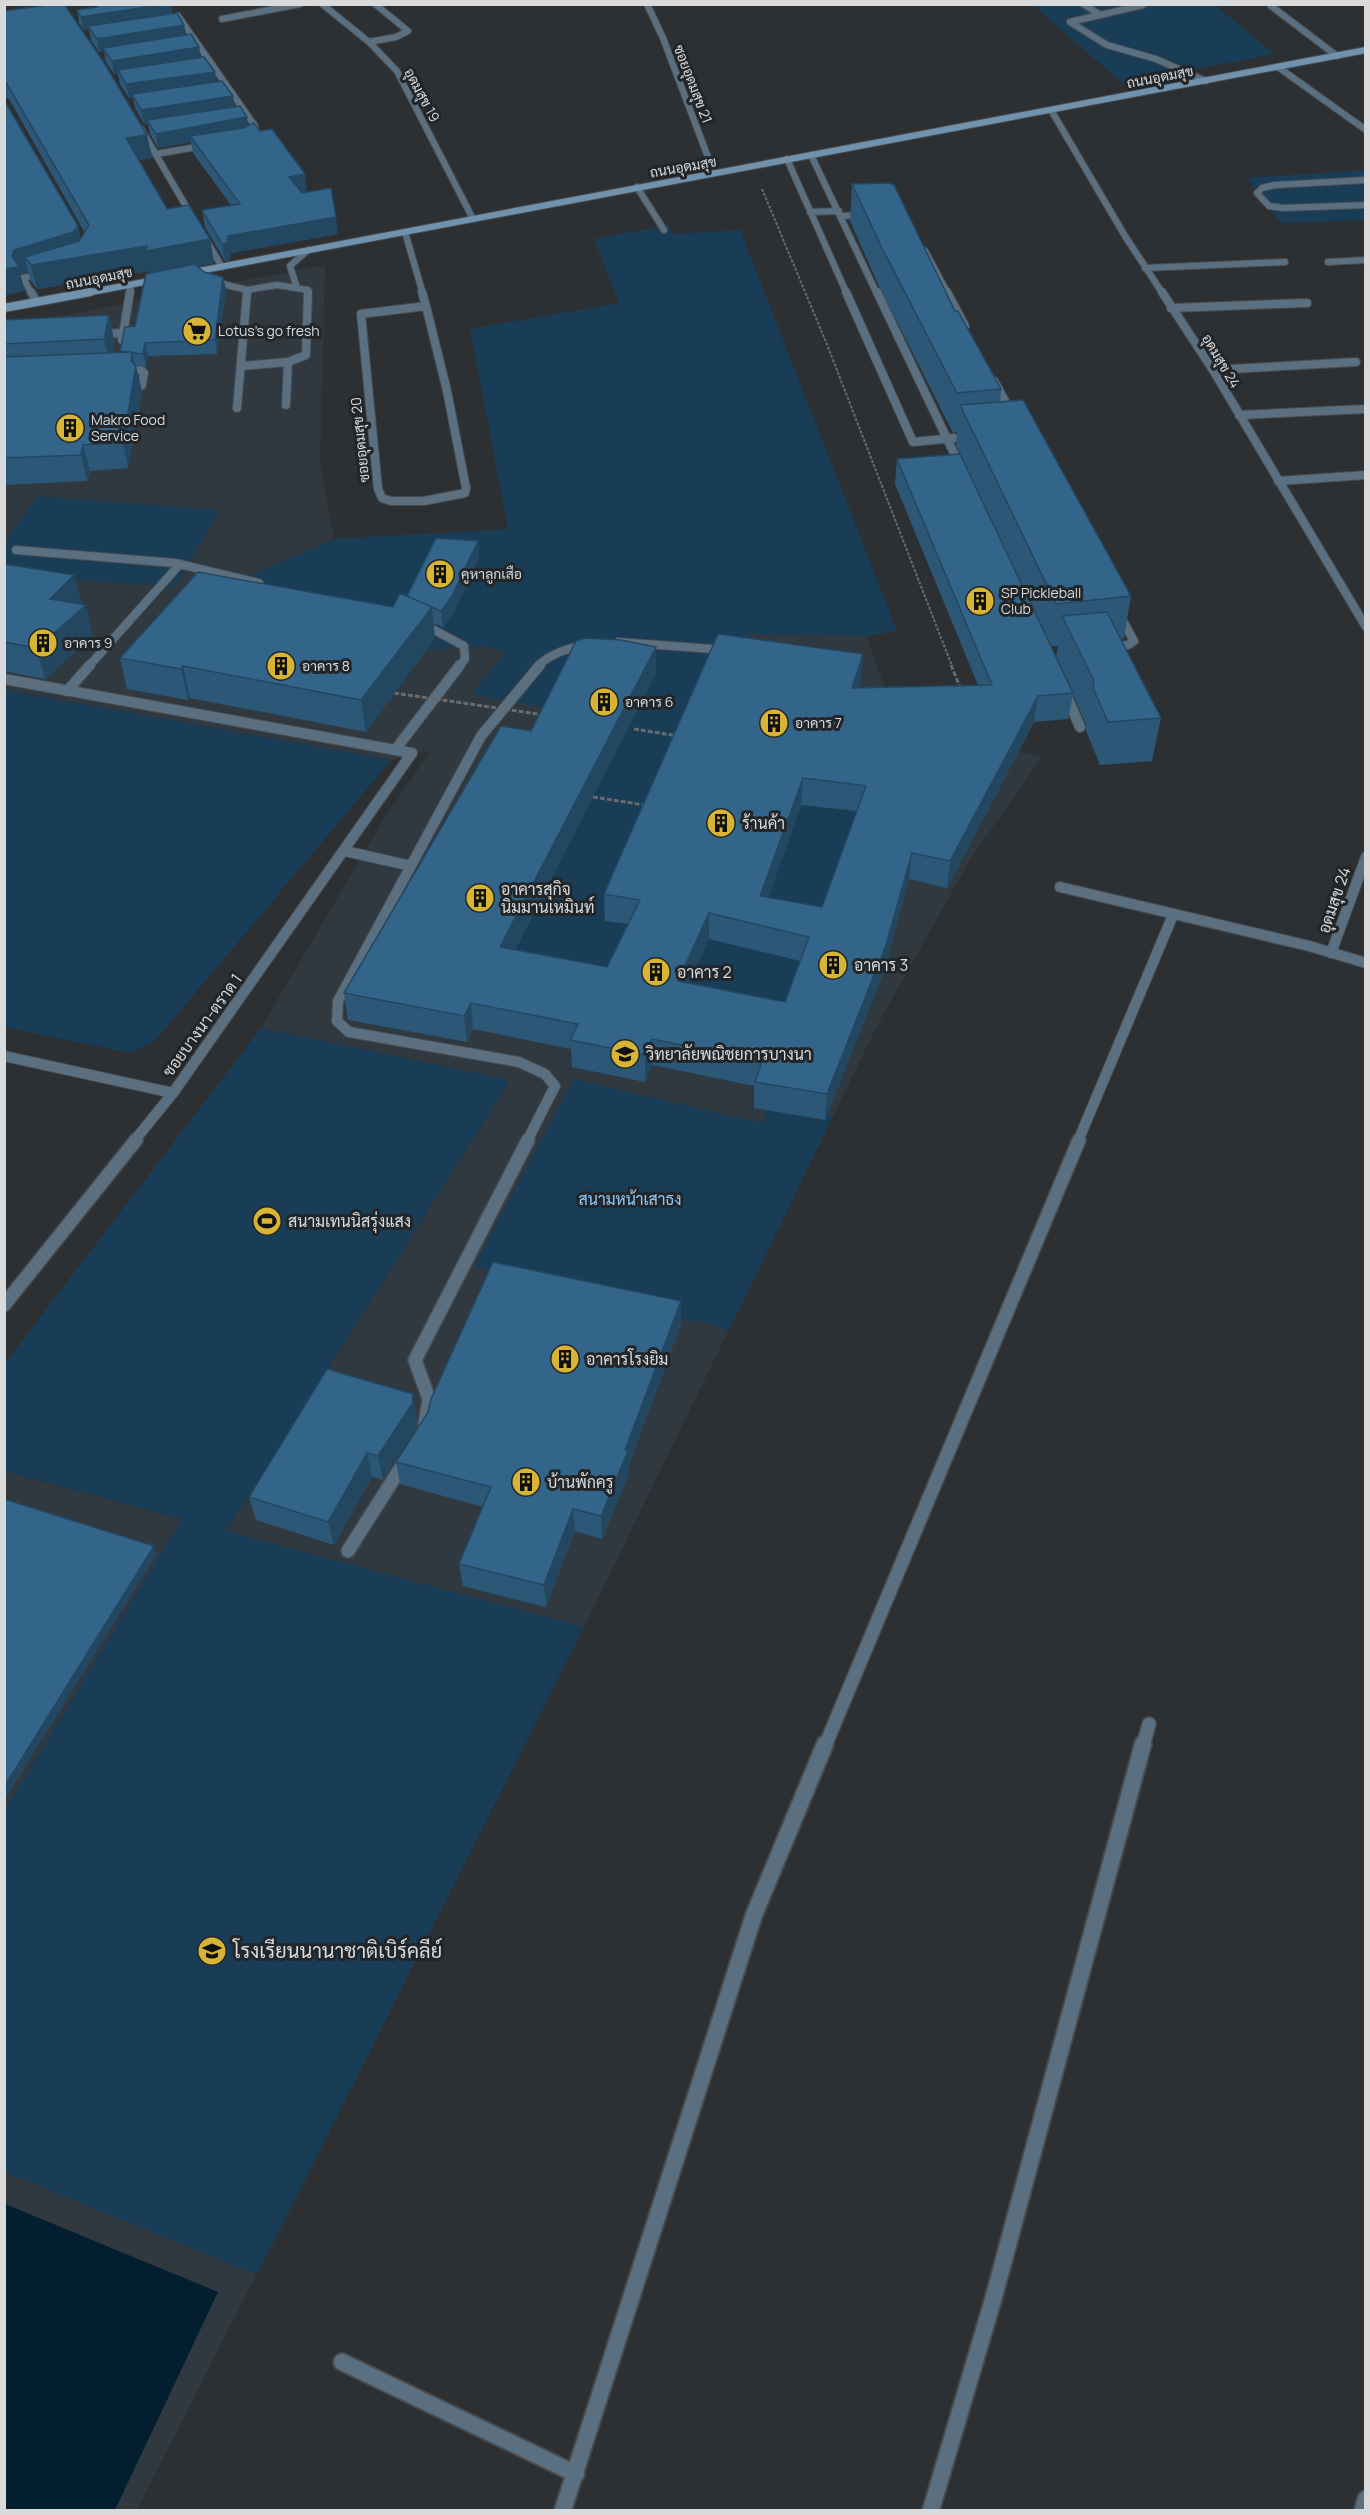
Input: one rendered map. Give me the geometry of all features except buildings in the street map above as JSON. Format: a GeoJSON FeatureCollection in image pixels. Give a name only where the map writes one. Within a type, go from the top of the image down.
{"type":"FeatureCollection","features":[{"type":"Feature","properties":{"kind":"main road","name":"ถนนอุดมสุข"},"geometry":{"type":"LineString","coordinates":[[176,276],[1365,50]]}},
{"type":"Feature","properties":{"kind":"main road","name":"ถนนอุดมสุข"},"geometry":{"type":"LineString","coordinates":[[4,308],[165,278]]}},
{"type":"Feature","properties":{"kind":"street"},"geometry":{"type":"LineString","coordinates":[[222,19],[300,4]]}},
{"type":"Feature","properties":{"kind":"street"},"geometry":{"type":"LineString","coordinates":[[369,42],[396,38],[408,31],[375,4]]}},
{"type":"Feature","properties":{"kind":"street","name":"ซอยอุดมสุข 21"},"geometry":{"type":"LineString","coordinates":[[647,4],[663,38],[714,173]]}},
{"type":"Feature","properties":{"kind":"street"},"geometry":{"type":"LineString","coordinates":[[1083,4],[1099,14]]}},
{"type":"Feature","properties":{"kind":"street"},"geometry":{"type":"LineString","coordinates":[[1143,5],[1070,22],[1107,45],[1156,59],[1206,81]]}},
{"type":"Feature","properties":{"kind":"street","name":"อุดมสุข 19"},"geometry":{"type":"LineString","coordinates":[[327,6],[369,42],[397,71],[473,219]]}},
{"type":"Feature","properties":{"kind":"street"},"geometry":{"type":"LineString","coordinates":[[1271,6],[1337,56]]}},
{"type":"Feature","properties":{"kind":"street"},"geometry":{"type":"LineString","coordinates":[[171,22],[180,18],[246,114],[257,133],[245,139]]}},
{"type":"Feature","properties":{"kind":"street"},"geometry":{"type":"LineString","coordinates":[[185,44],[196,42]]}},
{"type":"Feature","properties":{"kind":"street"},"geometry":{"type":"LineString","coordinates":[[201,66],[212,64]]}},
{"type":"Feature","properties":{"kind":"street"},"geometry":{"type":"LineString","coordinates":[[1278,67],[1365,130]]}},
{"type":"Feature","properties":{"kind":"street"},"geometry":{"type":"LineString","coordinates":[[217,90],[229,88]]}},
{"type":"Feature","properties":{"kind":"street","name":"อุดมสุข 24"},"geometry":{"type":"LineString","coordinates":[[1051,110],[1145,268],[1213,370],[1365,627]]}},
{"type":"Feature","properties":{"kind":"street"},"geometry":{"type":"LineString","coordinates":[[234,116],[246,114]]}},
{"type":"Feature","properties":{"kind":"street"},"geometry":{"type":"LineString","coordinates":[[136,121],[222,267]]}},
{"type":"Feature","properties":{"kind":"street"},"geometry":{"type":"LineString","coordinates":[[141,130],[153,128]]}},
{"type":"Feature","properties":{"kind":"street"},"geometry":{"type":"LineString","coordinates":[[156,154],[212,145]]}},
{"type":"Feature","properties":{"kind":"street"},"geometry":{"type":"LineString","coordinates":[[811,155],[966,479]]}},
{"type":"Feature","properties":{"kind":"street"},"geometry":{"type":"LineString","coordinates":[[787,159],[913,442],[968,437]]}},
{"type":"Feature","properties":{"kind":"street"},"geometry":{"type":"LineString","coordinates":[[1365,180],[1275,185],[1262,188],[1257,192],[1269,206],[1283,208],[1365,205]]}},
{"type":"Feature","properties":{"kind":"street"},"geometry":{"type":"LineString","coordinates":[[637,187],[664,230]]}},
{"type":"Feature","properties":{"kind":"street"},"geometry":{"type":"LineString","coordinates":[[810,212],[873,214]]}},
{"type":"Feature","properties":{"kind":"street","name":"ซอยอุดมสุข 20"},"geometry":{"type":"LineString","coordinates":[[405,232],[428,306],[449,391],[465,493],[451,498],[397,501],[384,499],[379,490],[361,314],[428,306]]}},
{"type":"Feature","properties":{"kind":"street"},"geometry":{"type":"LineString","coordinates":[[922,245],[972,339]]}},
{"type":"Feature","properties":{"kind":"street"},"geometry":{"type":"LineString","coordinates":[[296,285],[290,266],[308,250]]}},
{"type":"Feature","properties":{"kind":"street"},"geometry":{"type":"LineString","coordinates":[[1328,262],[1365,260]]}},
{"type":"Feature","properties":{"kind":"street"},"geometry":{"type":"LineString","coordinates":[[1145,268],[1285,262]]}},
{"type":"Feature","properties":{"kind":"street"},"geometry":{"type":"LineString","coordinates":[[37,302],[23,278],[54,270]]}},
{"type":"Feature","properties":{"kind":"street"},"geometry":{"type":"LineString","coordinates":[[199,271],[208,280],[247,290],[261,286],[296,285],[308,290],[306,355],[288,362],[241,366]]}},
{"type":"Feature","properties":{"kind":"street"},"geometry":{"type":"LineString","coordinates":[[120,352],[131,285]]}},
{"type":"Feature","properties":{"kind":"street"},"geometry":{"type":"LineString","coordinates":[[237,408],[247,290]]}},
{"type":"Feature","properties":{"kind":"street"},"geometry":{"type":"LineString","coordinates":[[1171,308],[1306,303]]}},
{"type":"Feature","properties":{"kind":"street"},"geometry":{"type":"LineString","coordinates":[[89,335],[124,333]]}},
{"type":"Feature","properties":{"kind":"street"},"geometry":{"type":"LineString","coordinates":[[118,361],[115,370],[141,370],[144,373],[142,385]]}},
{"type":"Feature","properties":{"kind":"street"},"geometry":{"type":"LineString","coordinates":[[286,405],[288,362]]}},
{"type":"Feature","properties":{"kind":"street"},"geometry":{"type":"LineString","coordinates":[[1213,370],[1356,362]]}},
{"type":"Feature","properties":{"kind":"street"},"geometry":{"type":"LineString","coordinates":[[989,371],[1016,423]]}},
{"type":"Feature","properties":{"kind":"street"},"geometry":{"type":"LineString","coordinates":[[1239,415],[1365,409]]}},
{"type":"Feature","properties":{"kind":"street"},"geometry":{"type":"LineString","coordinates":[[1278,481],[1365,476]]}},
{"type":"Feature","properties":{"kind":"street"},"geometry":{"type":"LineString","coordinates":[[16,550],[180,564],[270,586]]}},
{"type":"Feature","properties":{"kind":"street"},"geometry":{"type":"LineString","coordinates":[[67,690],[180,564]]}},
{"type":"Feature","properties":{"kind":"street"},"geometry":{"type":"LineString","coordinates":[[1097,649],[1128,645],[1134,642],[1113,603]]}},
{"type":"Feature","properties":{"kind":"street"},"geometry":{"type":"LineString","coordinates":[[4,679],[395,750],[465,659],[464,646],[417,621],[406,618]]}},
{"type":"Feature","properties":{"kind":"street"},"geometry":{"type":"LineString","coordinates":[[418,1441],[424,1431],[429,1400],[415,1360],[555,1086],[545,1074],[519,1062],[349,1032],[338,1021],[338,1001],[481,736],[543,661],[578,646],[606,643],[734,651]]}},
{"type":"Feature","properties":{"kind":"street"},"geometry":{"type":"LineString","coordinates":[[1062,684],[1080,726]]}},
{"type":"Feature","properties":{"kind":"street","name":"ซอยบางนา-ตราด 1"},"geometry":{"type":"LineString","coordinates":[[4,1305],[173,1093],[345,851],[412,753],[395,750]]}},
{"type":"Feature","properties":{"kind":"street"},"geometry":{"type":"LineString","coordinates":[[345,851],[411,866]]}},
{"type":"Feature","properties":{"kind":"street","name":"อุดมสุข 24"},"geometry":{"type":"LineString","coordinates":[[1331,953],[1365,857]]}},
{"type":"Feature","properties":{"kind":"street"},"geometry":{"type":"LineString","coordinates":[[1060,886],[1365,963]]}},
{"type":"Feature","properties":{"kind":"street"},"geometry":{"type":"LineString","coordinates":[[563,2511],[754,1915],[1173,915]]}},
{"type":"Feature","properties":{"kind":"street"},"geometry":{"type":"LineString","coordinates":[[4,1056],[173,1093]]}},
{"type":"Feature","properties":{"kind":"street"},"geometry":{"type":"LineString","coordinates":[[348,1551],[411,1451]]}},
{"type":"Feature","properties":{"kind":"street"},"geometry":{"type":"LineString","coordinates":[[931,2511],[993,2300],[1149,1724]]}},
{"type":"Feature","properties":{"kind":"street"},"geometry":{"type":"LineString","coordinates":[[342,2362],[576,2474]]}},
{"type":"Feature","properties":{"kind":"street"},"geometry":{"type":"LineString","coordinates":[[1364,2511],[1365,2499]]}},
{"type":"Feature","properties":{"kind":"path"},"geometry":{"type":"LineString","coordinates":[[754,166],[831,353],[960,687]]}},
{"type":"Feature","properties":{"kind":"path"},"geometry":{"type":"LineString","coordinates":[[394,693],[553,716]]}},
{"type":"Feature","properties":{"kind":"path"},"geometry":{"type":"LineString","coordinates":[[674,746],[682,728]]}},
{"type":"Feature","properties":{"kind":"path"},"geometry":{"type":"LineString","coordinates":[[634,729],[678,736]]}},
{"type":"Feature","properties":{"kind":"path"},"geometry":{"type":"LineString","coordinates":[[641,816],[651,796]]}},
{"type":"Feature","properties":{"kind":"path"},"geometry":{"type":"LineString","coordinates":[[593,797],[646,806]]}},
{"type":"Feature","properties":{"kind":"shaded area"},"geometry":{"type":"Polygon","coordinates":[[[325,265],[320,462],[334,539],[498,530],[509,629],[866,636],[888,696],[1000,745],[1042,757],[971,858],[878,1024],[584,1627],[137,2510],[5,2510],[4,1471],[226,1531],[510,1080],[261,1028],[382,822],[430,751],[391,760],[5,690],[5,327],[325,265]]]}},
{"type":"Feature","properties":{"kind":"shaded area"},"geometry":{"type":"Polygon","coordinates":[[[5,2204],[218,2292],[115,2510],[5,2510],[5,2204]]]}},
{"type":"Feature","properties":{"kind":"green space"},"geometry":{"type":"Polygon","coordinates":[[[1033,5],[1215,5],[1274,54],[1122,83],[1033,5]]]}},
{"type":"Feature","properties":{"kind":"green space"},"geometry":{"type":"Polygon","coordinates":[[[1365,170],[1365,220],[1281,223],[1247,178],[1365,170]]]}},
{"type":"Feature","properties":{"kind":"green space"},"geometry":{"type":"Polygon","coordinates":[[[669,225],[673,234],[740,230],[897,631],[866,636],[750,634],[687,723],[895,797],[804,1033],[489,973],[613,720],[472,694],[505,652],[484,646],[412,651],[244,578],[334,539],[508,529],[470,329],[619,303],[594,239],[669,225]]]}},
{"type":"Feature","properties":{"kind":"green space"},"geometry":{"type":"Polygon","coordinates":[[[37,496],[220,510],[175,587],[5,574],[5,542],[37,496]]]}},
{"type":"Feature","properties":{"kind":"green space"},"geometry":{"type":"Polygon","coordinates":[[[4,690],[391,760],[154,1042],[129,1053],[5,1027],[4,690]]]}},
{"type":"Feature","properties":{"kind":"green space","name":"โรงเรียนนานาชาติเบิร์คลีย์"},"geometry":{"type":"Polygon","coordinates":[[[261,1028],[510,1080],[226,1531],[584,1627],[257,2275],[5,2172],[4,1812],[182,1519],[5,1471],[5,1363],[261,1028]]]}},
{"type":"Feature","properties":{"kind":"green space","name":"สนามหน้าเสาธง"},"geometry":{"type":"Polygon","coordinates":[[[574,1079],[761,1123],[773,1097],[833,1116],[729,1331],[699,1320],[698,1323],[474,1266],[574,1079]]]}},
{"type":"Feature","properties":{"kind":"place","name":"Lotus's go fresh"},"geometry":{"type":"Point","coordinates":[197,331]}},
{"type":"Feature","properties":{"kind":"place","name":"Makro Food Service"},"geometry":{"type":"Point","coordinates":[70,428]}},
{"type":"Feature","properties":{"kind":"place","name":"คูหาลูกเสือ"},"geometry":{"type":"Point","coordinates":[440,574]}},
{"type":"Feature","properties":{"kind":"place","name":"SP Pickleball Club"},"geometry":{"type":"Point","coordinates":[980,601]}},
{"type":"Feature","properties":{"kind":"place","name":"อาคาร 9"},"geometry":{"type":"Point","coordinates":[43,643]}},
{"type":"Feature","properties":{"kind":"place","name":"อาคาร 8"},"geometry":{"type":"Point","coordinates":[281,666]}},
{"type":"Feature","properties":{"kind":"place","name":"อาคาร 6"},"geometry":{"type":"Point","coordinates":[604,702]}},
{"type":"Feature","properties":{"kind":"place","name":"อาคาร 7"},"geometry":{"type":"Point","coordinates":[774,723]}},
{"type":"Feature","properties":{"kind":"place","name":"ร้านค้า"},"geometry":{"type":"Point","coordinates":[721,823]}},
{"type":"Feature","properties":{"kind":"place","name":"อาคารสุกิจ นิมมานเหมินท์"},"geometry":{"type":"Point","coordinates":[480,898]}},
{"type":"Feature","properties":{"kind":"place","name":"อาคาร 3"},"geometry":{"type":"Point","coordinates":[833,965]}},
{"type":"Feature","properties":{"kind":"place","name":"อาคาร 2"},"geometry":{"type":"Point","coordinates":[656,972]}},
{"type":"Feature","properties":{"kind":"place","name":"วิทยาลัยพณิชยการบางนา"},"geometry":{"type":"Point","coordinates":[625,1054]}},
{"type":"Feature","properties":{"kind":"place","name":"สนามเทนนิสรุ่งแสง"},"geometry":{"type":"Point","coordinates":[267,1221]}},
{"type":"Feature","properties":{"kind":"place","name":"อาคารโรงยิม"},"geometry":{"type":"Point","coordinates":[565,1359]}},
{"type":"Feature","properties":{"kind":"place","name":"บ้านพักครู"},"geometry":{"type":"Point","coordinates":[526,1482]}},
{"type":"Feature","properties":{"kind":"place","name":"โรงเรียนนานาชาติเบิร์คลีย์"},"geometry":{"type":"Point","coordinates":[212,1951]}}]}
